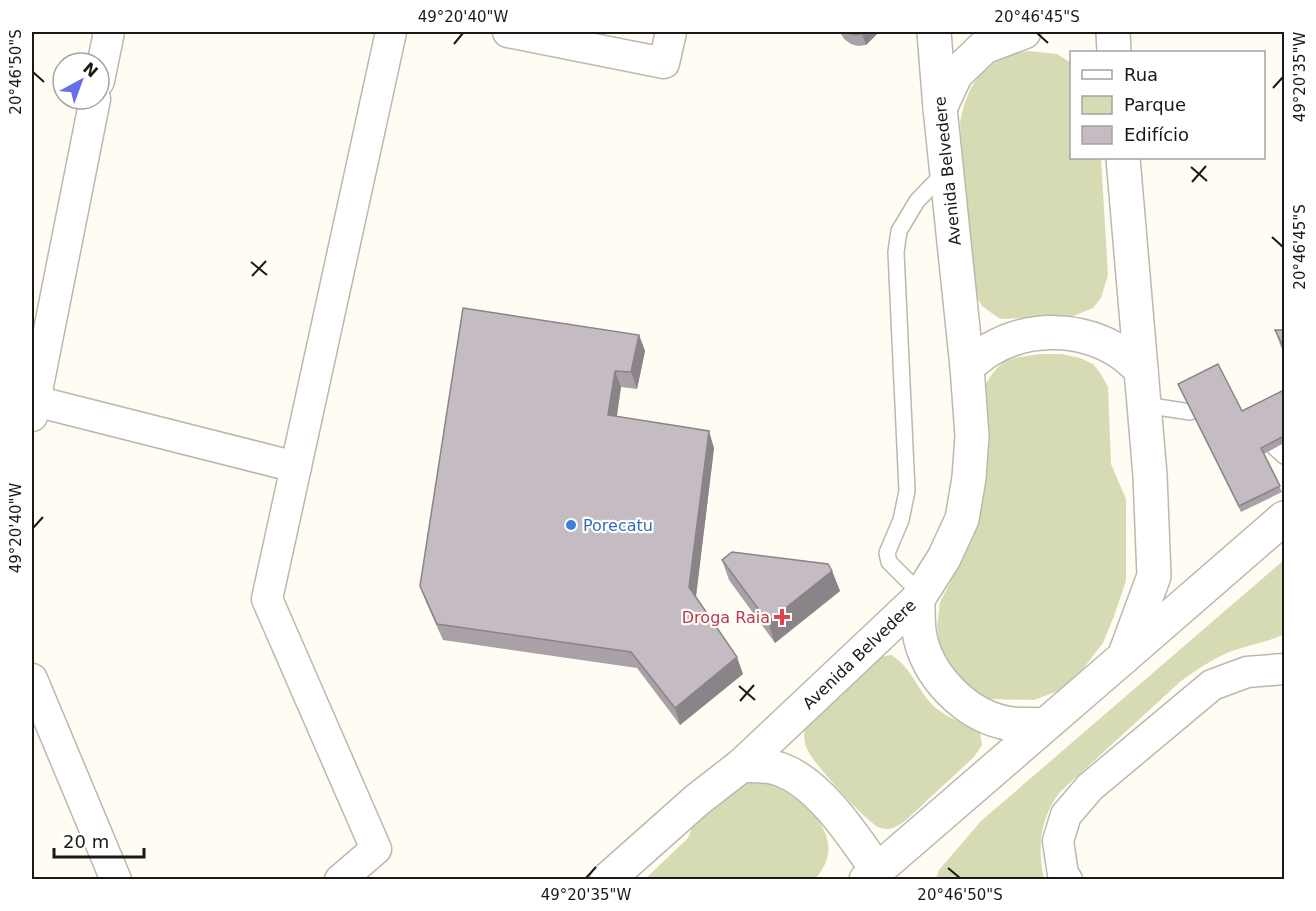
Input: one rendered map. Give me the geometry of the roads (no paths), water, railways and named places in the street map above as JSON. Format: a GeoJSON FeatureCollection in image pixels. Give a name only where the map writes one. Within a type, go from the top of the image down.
{"type":"FeatureCollection","features":[{"type":"Feature","properties":{"kind":"main road","name":"Avenida Belvedere"},"geometry":{"type":"LineString","coordinates":[[607,879],[697,800],[742,765],[919,596],[944,558],[962,519],[969,478],[972,436],[934,32]]}},
{"type":"Feature","properties":{"kind":"main road"},"geometry":{"type":"LineString","coordinates":[[940,108],[956,74],[984,47],[1024,32]]}},
{"type":"Feature","properties":{"kind":"main road"},"geometry":{"type":"LineString","coordinates":[[1113,32],[1114,51]]}},
{"type":"Feature","properties":{"kind":"main road"},"geometry":{"type":"LineString","coordinates":[[1123,159],[1150,475],[1154,576],[1124,657]]}},
{"type":"Feature","properties":{"kind":"main road"},"geometry":{"type":"LineString","coordinates":[[967,367],[989,350],[1014,338],[1050,332],[1069,333],[1095,340],[1120,352],[1142,370]]}},
{"type":"Feature","properties":{"kind":"main road"},"geometry":{"type":"LineString","coordinates":[[742,765],[778,768],[808,784],[850,830],[875,876],[1044,725],[1284,518]]}},
{"type":"Feature","properties":{"kind":"main road"},"geometry":{"type":"LineString","coordinates":[[919,596],[919,633],[930,665],[951,692],[978,713],[989,717],[1010,724],[1044,725]]}},
{"type":"Feature","properties":{"kind":"street"},"geometry":{"type":"LineString","coordinates":[[105,51],[109,32]]}},
{"type":"Feature","properties":{"kind":"street"},"geometry":{"type":"LineString","coordinates":[[340,879],[375,849],[267,599],[391,32]]}},
{"type":"Feature","properties":{"kind":"street"},"geometry":{"type":"LineString","coordinates":[[508,32],[664,63],[671,32]]}},
{"type":"Feature","properties":{"kind":"street"},"geometry":{"type":"LineString","coordinates":[[93,111],[33,408],[296,467]]}},
{"type":"Feature","properties":{"kind":"street"},"geometry":{"type":"LineString","coordinates":[[1067,879],[1063,874],[1058,841],[1065,815],[1090,788],[1212,685],[1247,672],[1284,669]]}},
{"type":"Feature","properties":{"kind":"street"},"geometry":{"type":"LineString","coordinates":[[32,679],[116,879]]}},
{"type":"Feature","properties":{"kind":"lane"},"geometry":{"type":"LineString","coordinates":[[919,596],[889,562],[887,553],[901,520],[908,491],[896,252],[899,231],[917,201],[948,170]]}},
{"type":"Feature","properties":{"kind":"lane"},"geometry":{"type":"LineString","coordinates":[[1144,405],[1190,412]]}},
{"type":"Feature","properties":{"kind":"place","name":"Porecatu"},"geometry":{"type":"Point","coordinates":[571,525]}},
{"type":"Feature","properties":{"kind":"place","name":"Droga Raia"},"geometry":{"type":"Point","coordinates":[782,617]}}]}
